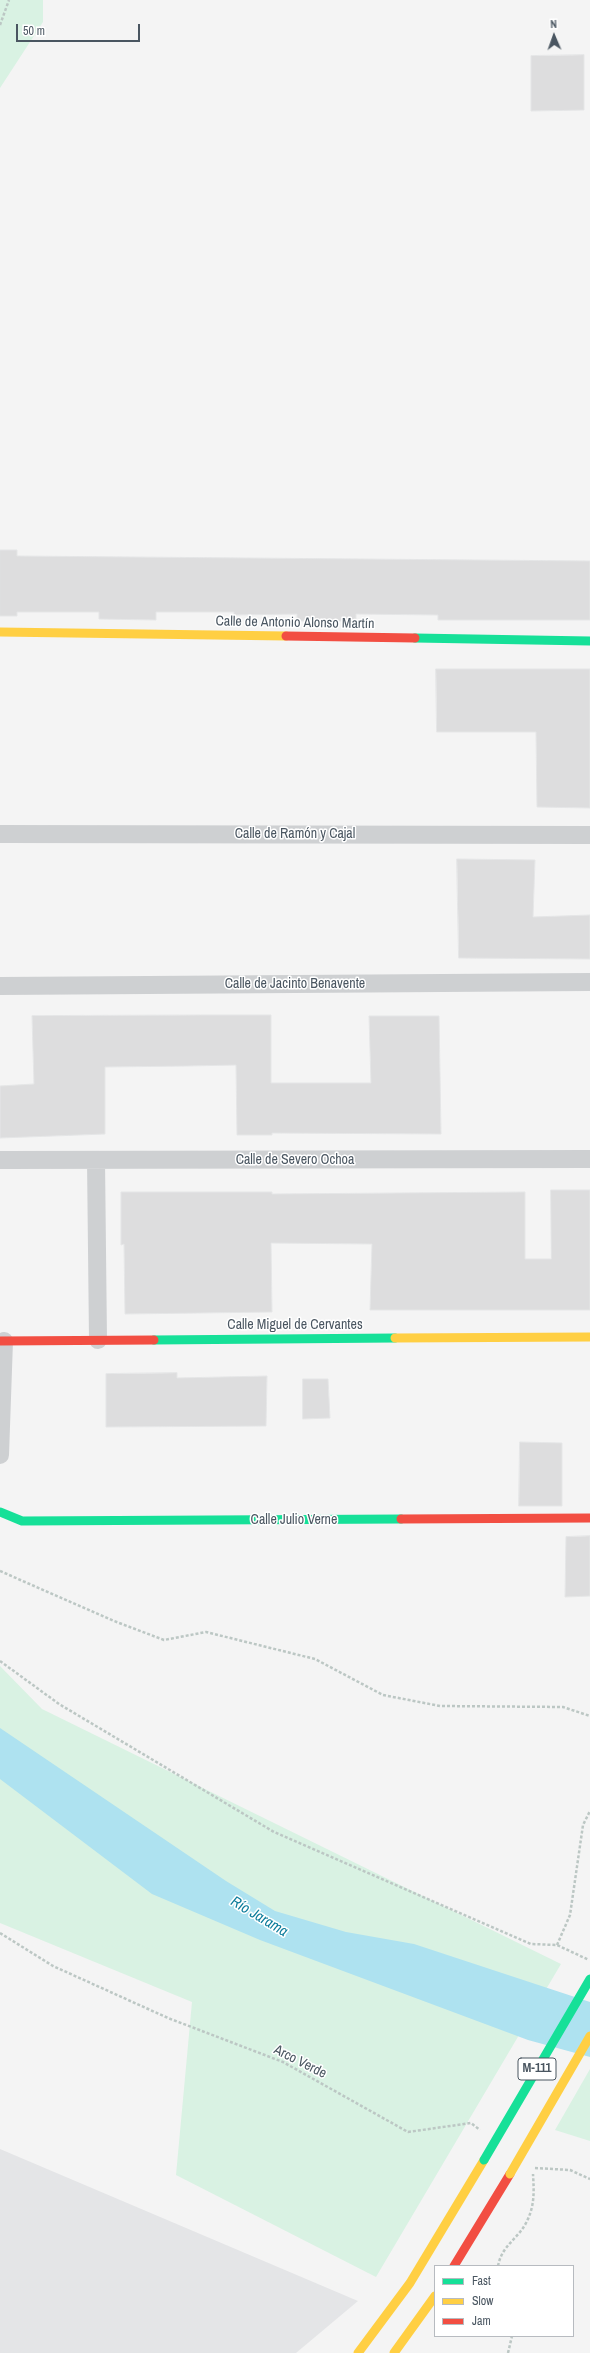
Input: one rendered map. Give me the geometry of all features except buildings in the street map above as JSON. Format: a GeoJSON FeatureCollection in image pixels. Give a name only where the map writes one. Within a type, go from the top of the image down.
{"type":"FeatureCollection","features":[{"type":"Feature","properties":{"kind":"street","name":"Calle de Antonio Alonso Martín"},"geometry":{"type":"LineString","coordinates":[[0,632],[590,641]]}},
{"type":"Feature","properties":{"kind":"street","name":"Calle de Ramón y Cajal"},"geometry":{"type":"LineString","coordinates":[[0,834],[590,834]]}},
{"type":"Feature","properties":{"kind":"street","name":"Calle de Jacinto Benavente"},"geometry":{"type":"LineString","coordinates":[[0,986],[590,982]]}},
{"type":"Feature","properties":{"kind":"street","name":"Calle de Severo Ochoa"},"geometry":{"type":"LineString","coordinates":[[0,1160],[590,1159]]}},
{"type":"Feature","properties":{"kind":"street"},"geometry":{"type":"LineString","coordinates":[[96,1160],[98,1340]]}},
{"type":"Feature","properties":{"kind":"street","name":"Calle Miguel de Cervantes"},"geometry":{"type":"LineString","coordinates":[[2,1341],[590,1337]]}},
{"type":"Feature","properties":{"kind":"street"},"geometry":{"type":"LineString","coordinates":[[0,1455],[2,1341]]}},
{"type":"Feature","properties":{"kind":"street","name":"Calle Julio Verne"},"geometry":{"type":"LineString","coordinates":[[0,1512],[22,1521],[590,1518]]}},
{"type":"Feature","properties":{"kind":"street","name":"M-111"},"geometry":{"type":"LineString","coordinates":[[358,2353],[375,2332],[422,2265],[590,1979]]}},
{"type":"Feature","properties":{"kind":"street","name":"M-111"},"geometry":{"type":"LineString","coordinates":[[455,2265],[510,2174],[590,2036]]}},
{"type":"Feature","properties":{"kind":"street"},"geometry":{"type":"LineString","coordinates":[[394,2353],[434,2297]]}},
{"type":"Feature","properties":{"kind":"path"},"geometry":{"type":"LineString","coordinates":[[0,25],[9,0]]}},
{"type":"Feature","properties":{"kind":"path"},"geometry":{"type":"LineString","coordinates":[[0,1571],[114,1621],[164,1640],[206,1632],[221,1635],[316,1659],[383,1695],[440,1706],[563,1707],[590,1716]]}},
{"type":"Feature","properties":{"kind":"path"},"geometry":{"type":"LineString","coordinates":[[0,1661],[59,1704],[274,1832],[531,1944],[557,1945],[590,1960]]}},
{"type":"Feature","properties":{"kind":"path"},"geometry":{"type":"LineString","coordinates":[[557,1945],[570,1915],[583,1825],[590,1811]]}},
{"type":"Feature","properties":{"kind":"path","name":"Arco Verde"},"geometry":{"type":"LineString","coordinates":[[0,1933],[53,1966],[168,2018],[283,2062],[408,2132],[471,2123],[483,2132]]}},
{"type":"Feature","properties":{"kind":"path"},"geometry":{"type":"LineString","coordinates":[[498,2265],[500,2254],[526,2223],[534,2200],[532,2168],[570,2170],[590,2179]]}},
{"type":"Feature","properties":{"kind":"path"},"geometry":{"type":"LineString","coordinates":[[508,2353],[512,2337]]}},
{"type":"Feature","properties":{"kind":"shaded area"},"geometry":{"type":"Polygon","coordinates":[[[0,2149],[358,2301],[296,2353],[0,2353],[0,2149]]]}},
{"type":"Feature","properties":{"kind":"green space"},"geometry":{"type":"Polygon","coordinates":[[[0,0],[43,0],[43,22],[0,88],[0,0]]]}},
{"type":"Feature","properties":{"kind":"green space"},"geometry":{"type":"Polygon","coordinates":[[[0,1666],[42,1709],[561,1964],[376,2277],[176,2175],[192,2002],[0,1923],[0,1666]]]}},
{"type":"Feature","properties":{"kind":"green space"},"geometry":{"type":"Polygon","coordinates":[[[590,2069],[590,2141],[555,2130],[590,2069]]]}},
{"type":"Feature","properties":{"kind":"water","name":"Río Jarama"},"geometry":{"type":"Polygon","coordinates":[[[0,1728],[226,1881],[275,1911],[346,1932],[414,1944],[590,2002],[590,2057],[528,2040],[260,1940],[152,1894],[0,1779],[0,1728]]]}},
{"type":"Feature","properties":{"kind":"traffic: fast"},"geometry":{"type":"LineString","coordinates":[[415,638],[590,641]]}},
{"type":"Feature","properties":{"kind":"traffic: fast"},"geometry":{"type":"LineString","coordinates":[[154,1340],[395,1338]]}},
{"type":"Feature","properties":{"kind":"traffic: fast"},"geometry":{"type":"LineString","coordinates":[[0,1512],[22,1521],[401,1519]]}},
{"type":"Feature","properties":{"kind":"traffic: fast"},"geometry":{"type":"LineString","coordinates":[[484,2160],[590,1979]]}},
{"type":"Feature","properties":{"kind":"traffic: slow"},"geometry":{"type":"LineString","coordinates":[[0,632],[286,636]]}},
{"type":"Feature","properties":{"kind":"traffic: slow"},"geometry":{"type":"LineString","coordinates":[[395,1338],[590,1337]]}},
{"type":"Feature","properties":{"kind":"traffic: slow"},"geometry":{"type":"LineString","coordinates":[[510,2174],[590,2036]]}},
{"type":"Feature","properties":{"kind":"traffic: slow"},"geometry":{"type":"LineString","coordinates":[[358,2353],[410,2283],[484,2160]]}},
{"type":"Feature","properties":{"kind":"traffic: slow"},"geometry":{"type":"LineString","coordinates":[[394,2353],[434,2297]]}},
{"type":"Feature","properties":{"kind":"traffic: jam"},"geometry":{"type":"LineString","coordinates":[[286,636],[415,638]]}},
{"type":"Feature","properties":{"kind":"traffic: jam"},"geometry":{"type":"LineString","coordinates":[[0,1341],[154,1340]]}},
{"type":"Feature","properties":{"kind":"traffic: jam"},"geometry":{"type":"LineString","coordinates":[[401,1519],[590,1518]]}},
{"type":"Feature","properties":{"kind":"traffic: jam"},"geometry":{"type":"LineString","coordinates":[[455,2265],[510,2174]]}}]}
